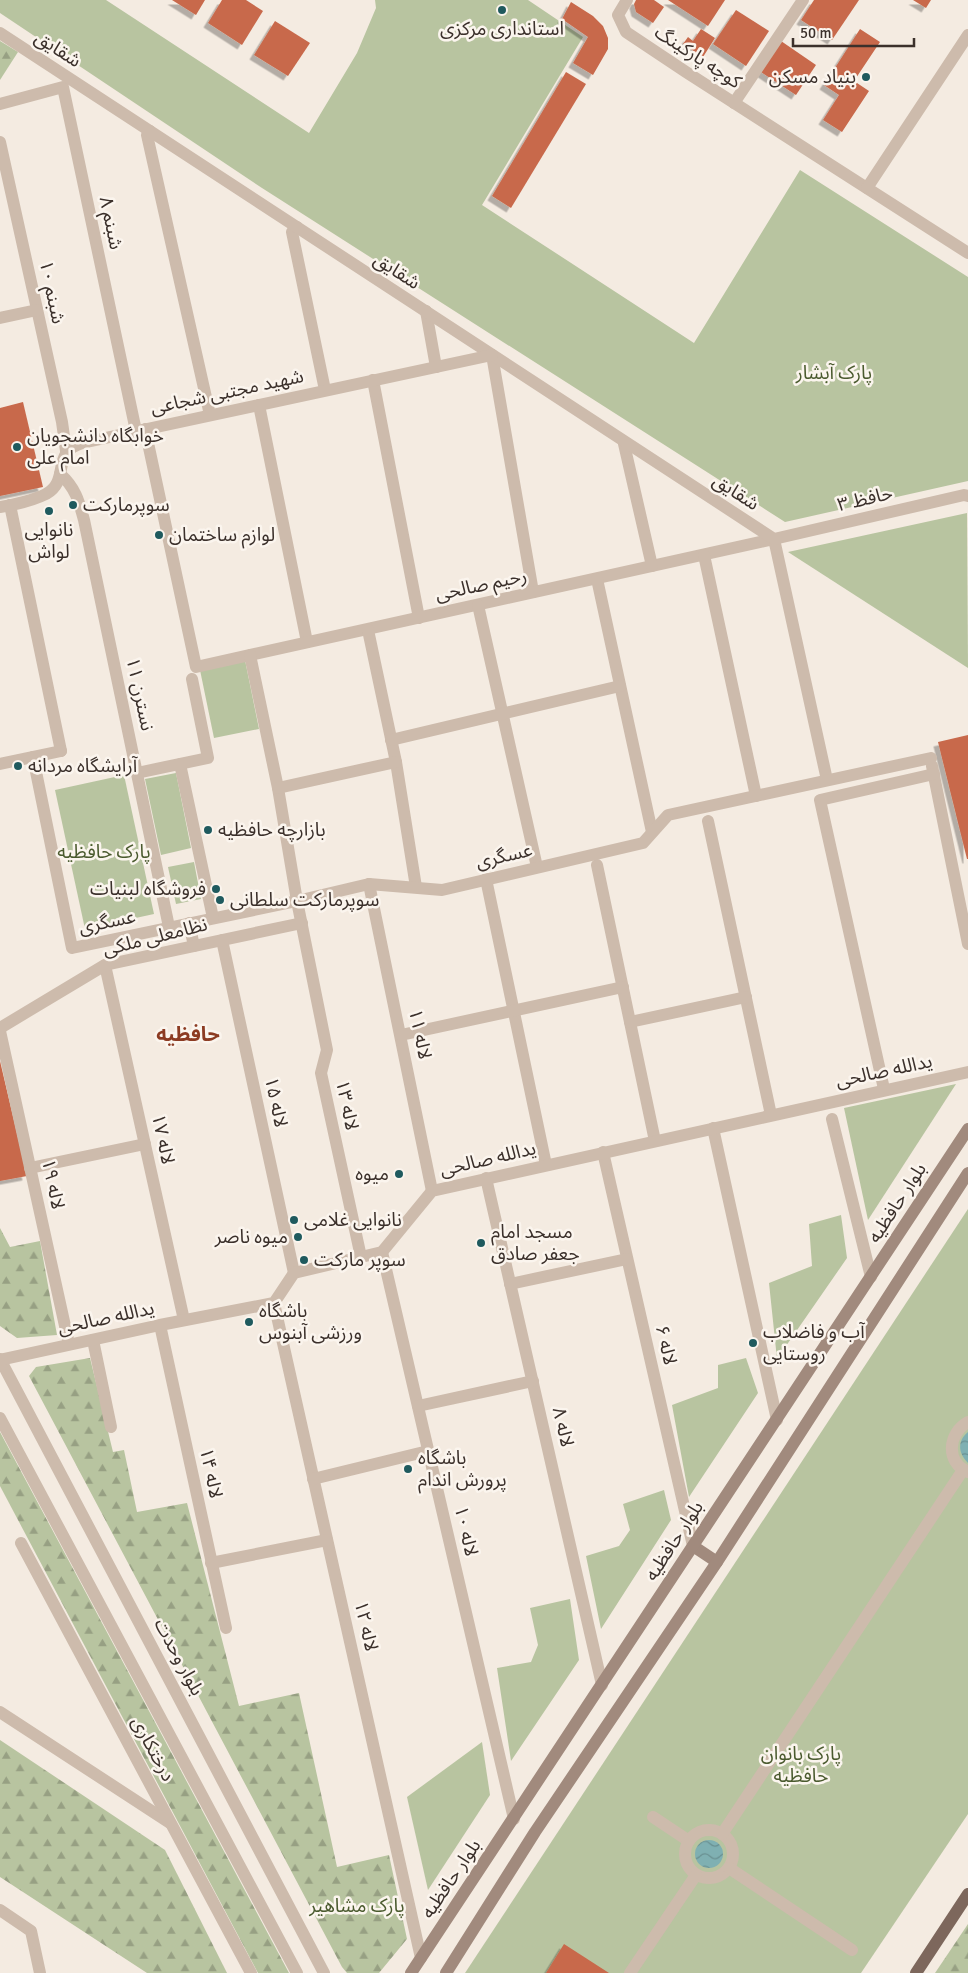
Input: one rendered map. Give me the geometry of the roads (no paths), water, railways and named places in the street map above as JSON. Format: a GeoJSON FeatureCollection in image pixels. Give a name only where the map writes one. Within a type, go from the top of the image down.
{"type":"FeatureCollection","features":[{"type":"Feature","properties":{"kind":"main road","name":"بلوار حافظیه"},"geometry":{"type":"LineString","coordinates":[[411,1973],[968,1129]]}},
{"type":"Feature","properties":{"kind":"main road"},"geometry":{"type":"LineString","coordinates":[[446,1973],[535,1832],[717,1562],[968,1173]]}},
{"type":"Feature","properties":{"kind":"main road"},"geometry":{"type":"LineString","coordinates":[[693,1546],[717,1562]]}},
{"type":"Feature","properties":{"kind":"main road"},"geometry":{"type":"LineString","coordinates":[[916,1973],[968,1894]]}},
{"type":"Feature","properties":{"kind":"street","name":"کوچه پارکینگ"},"geometry":{"type":"LineString","coordinates":[[627,0],[618,15],[626,32],[968,253]]}},
{"type":"Feature","properties":{"kind":"street"},"geometry":{"type":"LineString","coordinates":[[734,103],[803,0]]}},
{"type":"Feature","properties":{"kind":"street","name":"شقایق"},"geometry":{"type":"LineString","coordinates":[[0,33],[66,83],[150,131],[774,540]]}},
{"type":"Feature","properties":{"kind":"street"},"geometry":{"type":"LineString","coordinates":[[867,188],[968,35]]}},
{"type":"Feature","properties":{"kind":"street"},"geometry":{"type":"LineString","coordinates":[[0,104],[66,83]]}},
{"type":"Feature","properties":{"kind":"street","name":"شبنم ۸"},"geometry":{"type":"LineString","coordinates":[[66,83],[194,673],[208,758],[180,764]]}},
{"type":"Feature","properties":{"kind":"street"},"geometry":{"type":"LineString","coordinates":[[150,131],[148,135],[210,415]]}},
{"type":"Feature","properties":{"kind":"street","name":"شبنم ۱۰"},"geometry":{"type":"LineString","coordinates":[[0,142],[62,422],[66,451]]}},
{"type":"Feature","properties":{"kind":"street"},"geometry":{"type":"LineString","coordinates":[[296,227],[292,232],[325,390]]}},
{"type":"Feature","properties":{"kind":"street"},"geometry":{"type":"LineString","coordinates":[[0,318],[37,310]]}},
{"type":"Feature","properties":{"kind":"street"},"geometry":{"type":"LineString","coordinates":[[426,312],[436,367]]}},
{"type":"Feature","properties":{"kind":"street"},"geometry":{"type":"LineString","coordinates":[[492,355],[533,592]]}},
{"type":"Feature","properties":{"kind":"street","name":"شهید مجتبی شجاعی"},"geometry":{"type":"LineString","coordinates":[[66,451],[82,443],[492,355]]}},
{"type":"Feature","properties":{"kind":"street"},"geometry":{"type":"LineString","coordinates":[[373,380],[419,618]]}},
{"type":"Feature","properties":{"kind":"street"},"geometry":{"type":"LineString","coordinates":[[259,405],[307,642]]}},
{"type":"Feature","properties":{"kind":"street"},"geometry":{"type":"LineString","coordinates":[[624,444],[652,566]]}},
{"type":"Feature","properties":{"kind":"street"},"geometry":{"type":"LineString","coordinates":[[0,764],[61,751],[5,506],[46,494],[56,484],[66,451]]}},
{"type":"Feature","properties":{"kind":"street","name":"نسترن ۱۱"},"geometry":{"type":"LineString","coordinates":[[60,474],[70,483],[78,498],[169,927]]}},
{"type":"Feature","properties":{"kind":"street","name":"حافظ ۳"},"geometry":{"type":"LineString","coordinates":[[774,540],[967,496]]}},
{"type":"Feature","properties":{"kind":"street"},"geometry":{"type":"LineString","coordinates":[[774,540],[827,780]]}},
{"type":"Feature","properties":{"kind":"street","name":"رحیم صالحی"},"geometry":{"type":"LineString","coordinates":[[194,673],[250,656],[307,642],[774,540]]}},
{"type":"Feature","properties":{"kind":"street"},"geometry":{"type":"LineString","coordinates":[[704,555],[756,796]]}},
{"type":"Feature","properties":{"kind":"street"},"geometry":{"type":"LineString","coordinates":[[597,578],[652,832]]}},
{"type":"Feature","properties":{"kind":"street"},"geometry":{"type":"LineString","coordinates":[[478,605],[537,867]]}},
{"type":"Feature","properties":{"kind":"street"},"geometry":{"type":"LineString","coordinates":[[368,630],[396,762],[416,887]]}},
{"type":"Feature","properties":{"kind":"street","name":"لاله ۱۳"},"geometry":{"type":"LineString","coordinates":[[250,656],[278,788],[297,901],[327,1050],[321,1074],[361,1257]]}},
{"type":"Feature","properties":{"kind":"street"},"geometry":{"type":"LineString","coordinates":[[391,740],[620,686]]}},
{"type":"Feature","properties":{"kind":"street","name":"عسگری"},"geometry":{"type":"LineString","coordinates":[[33,757],[72,948],[369,884],[442,890],[643,843],[668,815],[931,758],[934,774]]}},
{"type":"Feature","properties":{"kind":"street"},"geometry":{"type":"LineString","coordinates":[[278,788],[396,762]]}},
{"type":"Feature","properties":{"kind":"street"},"geometry":{"type":"LineString","coordinates":[[137,773],[180,764],[213,918]]}},
{"type":"Feature","properties":{"kind":"street"},"geometry":{"type":"LineString","coordinates":[[884,1089],[820,800],[934,774],[968,944]]}},
{"type":"Feature","properties":{"kind":"street"},"geometry":{"type":"LineString","coordinates":[[708,821],[771,1115]]}},
{"type":"Feature","properties":{"kind":"street"},"geometry":{"type":"LineString","coordinates":[[597,865],[654,1141]]}},
{"type":"Feature","properties":{"kind":"street"},"geometry":{"type":"LineString","coordinates":[[486,879],[546,1165]]}},
{"type":"Feature","properties":{"kind":"street","name":"لاله ۱۱"},"geometry":{"type":"LineString","coordinates":[[369,884],[432,1191]]}},
{"type":"Feature","properties":{"kind":"street"},"geometry":{"type":"LineString","coordinates":[[189,923],[194,946]]}},
{"type":"Feature","properties":{"kind":"street","name":"نظامعلی ملکی"},"geometry":{"type":"LineString","coordinates":[[0,1030],[106,965],[302,923]]}},
{"type":"Feature","properties":{"kind":"street","name":"لاله ۱۵"},"geometry":{"type":"LineString","coordinates":[[222,940],[294,1273]]}},
{"type":"Feature","properties":{"kind":"street","name":"لاله ۱۷"},"geometry":{"type":"LineString","coordinates":[[106,965],[184,1320]]}},
{"type":"Feature","properties":{"kind":"street"},"geometry":{"type":"LineString","coordinates":[[401,1035],[622,988]]}},
{"type":"Feature","properties":{"kind":"street"},"geometry":{"type":"LineString","coordinates":[[630,1022],[746,997]]}},
{"type":"Feature","properties":{"kind":"street","name":"لاله ۱۹"},"geometry":{"type":"LineString","coordinates":[[0,1030],[69,1344]]}},
{"type":"Feature","properties":{"kind":"street","name":"یدالله صالحی"},"geometry":{"type":"LineString","coordinates":[[382,1252],[432,1191],[884,1089],[968,1072]]}},
{"type":"Feature","properties":{"kind":"street"},"geometry":{"type":"LineString","coordinates":[[832,1119],[871,1278]]}},
{"type":"Feature","properties":{"kind":"street"},"geometry":{"type":"LineString","coordinates":[[713,1128],[777,1420]]}},
{"type":"Feature","properties":{"kind":"street"},"geometry":{"type":"LineString","coordinates":[[30,1168],[145,1144]]}},
{"type":"Feature","properties":{"kind":"street","name":"لاله ۶"},"geometry":{"type":"LineString","coordinates":[[603,1152],[693,1546]]}},
{"type":"Feature","properties":{"kind":"street","name":"لاله ۸"},"geometry":{"type":"LineString","coordinates":[[486,1178],[602,1685]]}},
{"type":"Feature","properties":{"kind":"street"},"geometry":{"type":"LineString","coordinates":[[274,1303],[294,1273],[382,1252]]}},
{"type":"Feature","properties":{"kind":"street","name":"لاله ۱۰"},"geometry":{"type":"LineString","coordinates":[[382,1252],[514,1819]]}},
{"type":"Feature","properties":{"kind":"street"},"geometry":{"type":"LineString","coordinates":[[510,1284],[628,1259]]}},
{"type":"Feature","properties":{"kind":"street","name":"یدالله صالحی"},"geometry":{"type":"LineString","coordinates":[[0,1360],[184,1320],[274,1303]]}},
{"type":"Feature","properties":{"kind":"street","name":"لاله ۱۲"},"geometry":{"type":"LineString","coordinates":[[274,1303],[421,1958]]}},
{"type":"Feature","properties":{"kind":"street","name":"لاله ۱۴"},"geometry":{"type":"LineString","coordinates":[[160,1325],[226,1628]]}},
{"type":"Feature","properties":{"kind":"street"},"geometry":{"type":"LineString","coordinates":[[93,1340],[111,1427]]}},
{"type":"Feature","properties":{"kind":"street","name":"بلوار وحدت"},"geometry":{"type":"LineString","coordinates":[[0,1360],[324,1973]]}},
{"type":"Feature","properties":{"kind":"street"},"geometry":{"type":"LineString","coordinates":[[418,1406],[533,1381]]}},
{"type":"Feature","properties":{"kind":"street"},"geometry":{"type":"LineString","coordinates":[[0,1418],[297,1973]]}},
{"type":"Feature","properties":{"kind":"street"},"geometry":{"type":"LineString","coordinates":[[722,1834],[966,1471],[956,1464],[952,1455],[951,1445],[953,1436],[959,1428],[968,1422]]}},
{"type":"Feature","properties":{"kind":"street"},"geometry":{"type":"LineString","coordinates":[[314,1479],[428,1451]]}},
{"type":"Feature","properties":{"kind":"street"},"geometry":{"type":"LineString","coordinates":[[211,1563],[327,1540]]}},
{"type":"Feature","properties":{"kind":"street","name":"درختکاری"},"geometry":{"type":"LineString","coordinates":[[21,1543],[251,1973]]}},
{"type":"Feature","properties":{"kind":"street"},"geometry":{"type":"LineString","coordinates":[[0,1712],[172,1825]]}},
{"type":"Feature","properties":{"kind":"street"},"geometry":{"type":"LineString","coordinates":[[653,1817],[689,1841]]}},
{"type":"Feature","properties":{"kind":"street"},"geometry":{"type":"LineString","coordinates":[[704,1830],[714,1830],[722,1834],[729,1841],[733,1849],[733,1859],[729,1868],[723,1874],[714,1878],[704,1878],[696,1875],[689,1868],[685,1859],[685,1849],[689,1841],[696,1834],[704,1830]]}},
{"type":"Feature","properties":{"kind":"street"},"geometry":{"type":"LineString","coordinates":[[729,1868],[852,1950]]}},
{"type":"Feature","properties":{"kind":"street"},"geometry":{"type":"LineString","coordinates":[[630,1973],[696,1875]]}},
{"type":"Feature","properties":{"kind":"street"},"geometry":{"type":"LineString","coordinates":[[0,1910],[31,1931],[40,1973]]}},
{"type":"Feature","properties":{"kind":"water"},"geometry":{"type":"Polygon","coordinates":[[[968,1432],[968,1463],[962,1455],[960,1447],[962,1439],[968,1432]]]}},
{"type":"Feature","properties":{"kind":"water"},"geometry":{"type":"Polygon","coordinates":[[[709,1840],[719,1844],[723,1854],[719,1864],[709,1868],[699,1864],[695,1854],[699,1844],[709,1840]]]}},
{"type":"Feature","properties":{"kind":"place","name":"استانداری مرکزی"},"geometry":{"type":"Point","coordinates":[502,10]}},
{"type":"Feature","properties":{"kind":"place","name":"بنیاد مسکن"},"geometry":{"type":"Point","coordinates":[866,77]}},
{"type":"Feature","properties":{"kind":"place","name":"خوابگاه دانشجویان امام علی"},"geometry":{"type":"Point","coordinates":[17,447]}},
{"type":"Feature","properties":{"kind":"place","name":"سوپرمارکت"},"geometry":{"type":"Point","coordinates":[73,505]}},
{"type":"Feature","properties":{"kind":"place","name":"نانوایی لواش"},"geometry":{"type":"Point","coordinates":[49,511]}},
{"type":"Feature","properties":{"kind":"place","name":"لوازم ساختمان"},"geometry":{"type":"Point","coordinates":[159,535]}},
{"type":"Feature","properties":{"kind":"place","name":"آرایشگاه مردانه"},"geometry":{"type":"Point","coordinates":[18,766]}},
{"type":"Feature","properties":{"kind":"place","name":"بازارچه حافظیه"},"geometry":{"type":"Point","coordinates":[208,830]}},
{"type":"Feature","properties":{"kind":"place","name":"فروشگاه لبنیات"},"geometry":{"type":"Point","coordinates":[216,889]}},
{"type":"Feature","properties":{"kind":"place","name":"سوپرمارکت سلطانی"},"geometry":{"type":"Point","coordinates":[220,900]}},
{"type":"Feature","properties":{"kind":"place","name":"میوه"},"geometry":{"type":"Point","coordinates":[399,1174]}},
{"type":"Feature","properties":{"kind":"place","name":"نانوایی غلامی"},"geometry":{"type":"Point","coordinates":[294,1220]}},
{"type":"Feature","properties":{"kind":"place","name":"میوه ناصر"},"geometry":{"type":"Point","coordinates":[298,1237]}},
{"type":"Feature","properties":{"kind":"place","name":"مسجد امام جعفر صادق"},"geometry":{"type":"Point","coordinates":[481,1243]}},
{"type":"Feature","properties":{"kind":"place","name":"سوپر مارکت"},"geometry":{"type":"Point","coordinates":[304,1260]}},
{"type":"Feature","properties":{"kind":"place","name":"باشگاه ورزشی آبنوس"},"geometry":{"type":"Point","coordinates":[249,1322]}},
{"type":"Feature","properties":{"kind":"place","name":"آب و فاضلاب روستایی"},"geometry":{"type":"Point","coordinates":[753,1343]}},
{"type":"Feature","properties":{"kind":"place","name":"باشگاه پرورش اندام"},"geometry":{"type":"Point","coordinates":[408,1469]}},
{"type":"Feature","properties":{"kind":"district","name":"حافظیه"},"geometry":{"type":"Point","coordinates":[188,1034]}},
{"type":"Feature","properties":{"kind":"park label","name":"پارک آبشار"},"geometry":{"type":"Point","coordinates":[834,373]}},
{"type":"Feature","properties":{"kind":"park label","name":"پارک حافظیه"},"geometry":{"type":"Point","coordinates":[104,852]}},
{"type":"Feature","properties":{"kind":"park label","name":"پارک بانوان حافظیه"},"geometry":{"type":"Point","coordinates":[801,1765]}},
{"type":"Feature","properties":{"kind":"park label","name":"پارک مشاهیر"},"geometry":{"type":"Point","coordinates":[357,1906]}}]}
